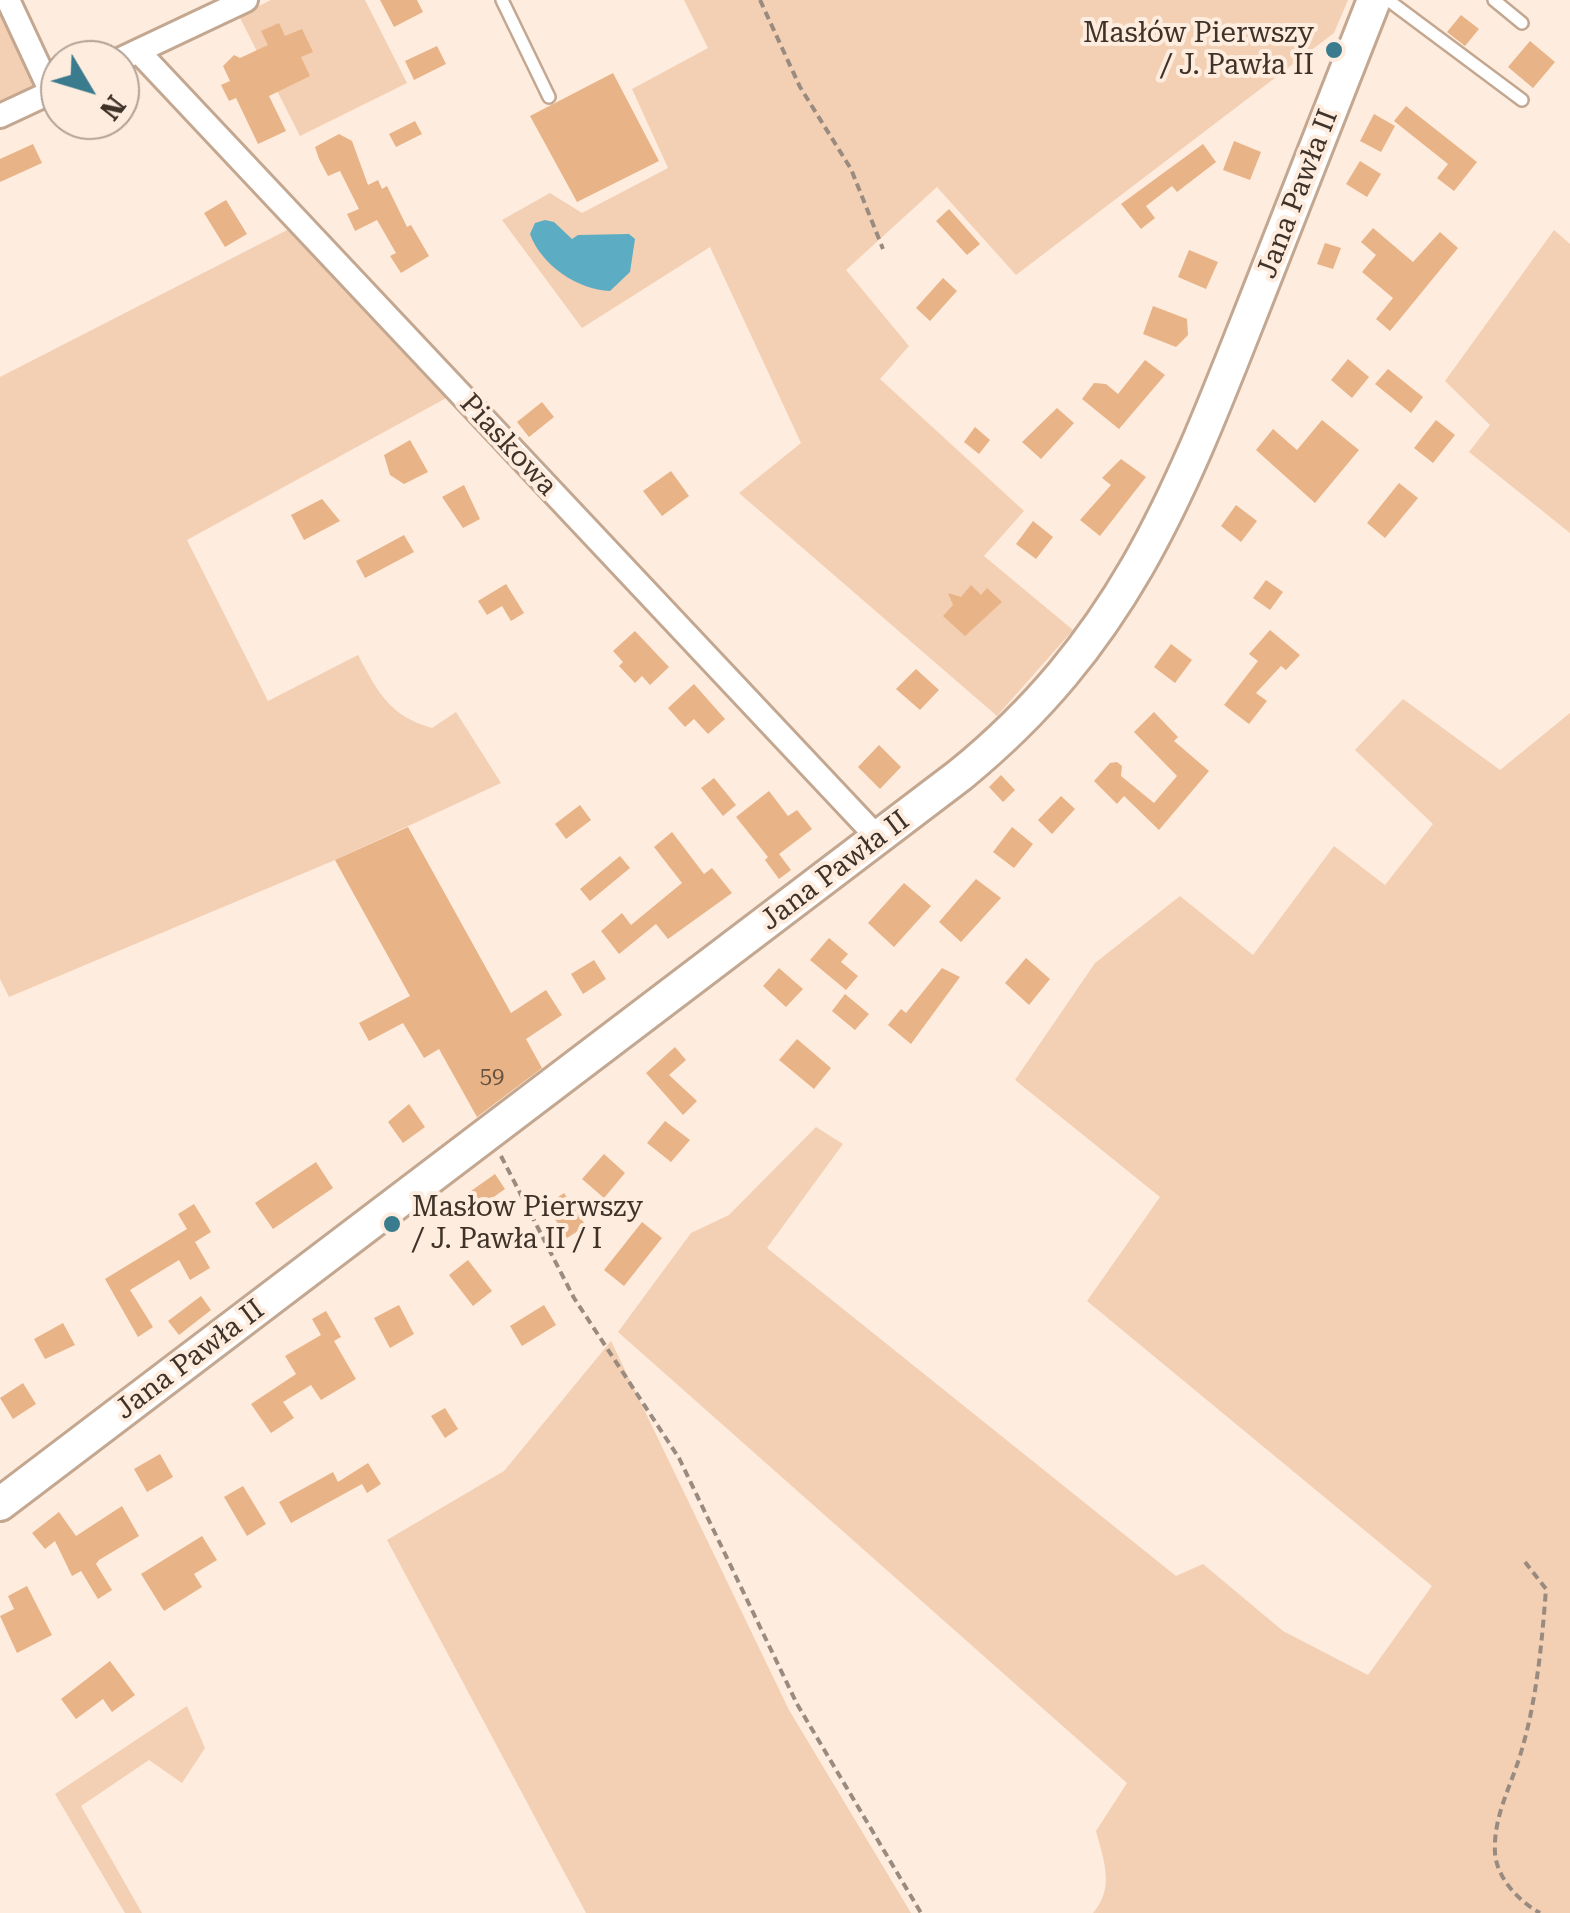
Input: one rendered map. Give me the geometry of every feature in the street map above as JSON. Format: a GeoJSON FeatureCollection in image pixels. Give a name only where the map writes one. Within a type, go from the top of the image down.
{"type":"FeatureCollection","features":[{"type":"Feature","properties":{"kind":"main road","name":"Jana Pawła II"},"geometry":{"type":"LineString","coordinates":[[0,1504],[1011,733],[1084,653],[1121,598],[1178,494],[1374,0]]}},
{"type":"Feature","properties":{"kind":"street"},"geometry":{"type":"LineString","coordinates":[[8,0],[40,61]]}},
{"type":"Feature","properties":{"kind":"street"},"geometry":{"type":"LineString","coordinates":[[140,51],[246,0]]}},
{"type":"Feature","properties":{"kind":"street","name":"Piaskowa"},"geometry":{"type":"LineString","coordinates":[[140,67],[878,838]]}},
{"type":"Feature","properties":{"kind":"street"},"geometry":{"type":"LineString","coordinates":[[0,116],[40,97]]}},
{"type":"Feature","properties":{"kind":"lane"},"geometry":{"type":"LineString","coordinates":[[502,0],[549,97]]}},
{"type":"Feature","properties":{"kind":"lane"},"geometry":{"type":"LineString","coordinates":[[1388,0],[1522,100]]}},
{"type":"Feature","properties":{"kind":"lane"},"geometry":{"type":"LineString","coordinates":[[1494,0],[1522,23]]}},
{"type":"Feature","properties":{"kind":"path"},"geometry":{"type":"LineString","coordinates":[[760,0],[800,87],[851,169],[883,249]]}},
{"type":"Feature","properties":{"kind":"path"},"geometry":{"type":"LineString","coordinates":[[487,1136],[517,1181],[574,1298],[679,1458],[797,1704],[921,1913]]}},
{"type":"Feature","properties":{"kind":"path"},"geometry":{"type":"LineString","coordinates":[[1525,1562],[1546,1588],[1542,1640],[1522,1748],[1496,1818],[1495,1858],[1506,1884],[1540,1913]]}},
{"type":"Feature","properties":{"kind":"shaded area"},"geometry":{"type":"Polygon","coordinates":[[[271,0],[365,0],[407,83],[300,136],[239,16],[271,0]]]}},
{"type":"Feature","properties":{"kind":"shaded area"},"geometry":{"type":"Polygon","coordinates":[[[684,0],[1348,0],[1334,33],[1016,275],[937,187],[846,270],[909,346],[880,379],[1024,511],[984,556],[1073,630],[997,716],[739,493],[801,443],[710,247],[582,328],[502,220],[550,193],[582,213],[668,168],[632,89],[708,48],[684,0]]]}},
{"type":"Feature","properties":{"kind":"shaded area"},"geometry":{"type":"Polygon","coordinates":[[[0,2],[37,85],[0,103],[0,2]]]}},
{"type":"Feature","properties":{"kind":"shaded area"},"geometry":{"type":"Polygon","coordinates":[[[291,228],[448,397],[187,540],[268,701],[358,655],[379,692],[406,717],[432,728],[456,712],[501,783],[335,860],[9,997],[0,979],[0,377],[291,228]]]}},
{"type":"Feature","properties":{"kind":"shaded area"},"geometry":{"type":"Polygon","coordinates":[[[1554,230],[1570,244],[1570,533],[1469,452],[1490,425],[1445,381],[1554,230]]]}},
{"type":"Feature","properties":{"kind":"shaded area"},"geometry":{"type":"Polygon","coordinates":[[[1403,699],[1500,770],[1570,713],[1570,1913],[1093,1913],[1106,1884],[1096,1831],[1127,1783],[618,1332],[691,1233],[729,1215],[816,1127],[843,1144],[767,1248],[1176,1576],[1203,1564],[1283,1631],[1368,1675],[1432,1586],[1087,1301],[1160,1197],[1015,1080],[1095,963],[1180,896],[1253,955],[1334,846],[1385,885],[1433,824],[1355,750],[1403,699]]]}},
{"type":"Feature","properties":{"kind":"shaded area"},"geometry":{"type":"Polygon","coordinates":[[[611,1341],[789,1710],[911,1913],[586,1913],[387,1540],[504,1471],[611,1341]]]}},
{"type":"Feature","properties":{"kind":"shaded area"},"geometry":{"type":"Polygon","coordinates":[[[187,1706],[205,1748],[182,1783],[149,1760],[81,1806],[142,1913],[125,1913],[55,1794],[187,1706]]]}},
{"type":"Feature","properties":{"kind":"water"},"geometry":{"type":"Polygon","coordinates":[[[554,222],[572,239],[578,235],[629,234],[635,239],[630,272],[610,291],[586,286],[562,274],[543,256],[530,234],[535,223],[554,222]]]}},
{"type":"Feature","properties":{"kind":"building"},"geometry":{"type":"Polygon","coordinates":[[[380,0],[417,0],[423,12],[394,27],[380,0]]]}},
{"type":"Feature","properties":{"kind":"building"},"geometry":{"type":"Polygon","coordinates":[[[1461,15],[1479,29],[1465,46],[1447,32],[1461,15]]]}},
{"type":"Feature","properties":{"kind":"building"},"geometry":{"type":"Polygon","coordinates":[[[279,23],[285,36],[302,29],[313,52],[301,57],[310,76],[269,96],[286,131],[258,144],[236,98],[229,101],[221,85],[230,81],[223,66],[234,55],[240,58],[268,45],[261,31],[279,23]]]}},
{"type":"Feature","properties":{"kind":"building"},"geometry":{"type":"Polygon","coordinates":[[[1530,41],[1555,62],[1533,88],[1508,67],[1530,41]]]}},
{"type":"Feature","properties":{"kind":"building"},"geometry":{"type":"Polygon","coordinates":[[[437,46],[446,64],[414,80],[405,61],[437,46]]]}},
{"type":"Feature","properties":{"kind":"building"},"geometry":{"type":"Polygon","coordinates":[[[613,73],[659,161],[577,202],[530,116],[613,73]]]}},
{"type":"Feature","properties":{"kind":"building"},"geometry":{"type":"Polygon","coordinates":[[[1406,106],[1477,162],[1454,191],[1437,178],[1448,164],[1394,121],[1406,106]]]}},
{"type":"Feature","properties":{"kind":"building"},"geometry":{"type":"Polygon","coordinates":[[[1374,114],[1395,126],[1381,152],[1360,141],[1374,114]]]}},
{"type":"Feature","properties":{"kind":"building"},"geometry":{"type":"Polygon","coordinates":[[[415,121],[422,134],[396,147],[389,134],[415,121]]]}},
{"type":"Feature","properties":{"kind":"building"},"geometry":{"type":"Polygon","coordinates":[[[339,134],[352,141],[368,185],[378,180],[382,189],[387,186],[407,227],[411,225],[429,256],[401,273],[390,256],[396,253],[377,220],[355,231],[347,214],[359,209],[340,171],[328,176],[319,159],[315,147],[339,134]]]}},
{"type":"Feature","properties":{"kind":"building"},"geometry":{"type":"Polygon","coordinates":[[[1234,141],[1261,152],[1250,180],[1223,170],[1234,141]]]}},
{"type":"Feature","properties":{"kind":"building"},"geometry":{"type":"Polygon","coordinates":[[[33,144],[42,163],[0,182],[0,159],[33,144]]]}},
{"type":"Feature","properties":{"kind":"building"},"geometry":{"type":"Polygon","coordinates":[[[1203,144],[1216,162],[1177,192],[1172,186],[1146,206],[1155,218],[1141,229],[1121,204],[1203,144]]]}},
{"type":"Feature","properties":{"kind":"building"},"geometry":{"type":"Polygon","coordinates":[[[1360,161],[1381,174],[1367,197],[1346,184],[1360,161]]]}},
{"type":"Feature","properties":{"kind":"building"},"geometry":{"type":"Polygon","coordinates":[[[226,200],[247,234],[225,247],[204,213],[226,200]]]}},
{"type":"Feature","properties":{"kind":"building"},"geometry":{"type":"Polygon","coordinates":[[[949,209],[980,244],[967,255],[936,221],[949,209]]]}},
{"type":"Feature","properties":{"kind":"building"},"geometry":{"type":"Polygon","coordinates":[[[1373,228],[1413,262],[1440,232],[1458,248],[1390,331],[1376,319],[1393,298],[1362,272],[1376,255],[1361,242],[1373,228]]]}},
{"type":"Feature","properties":{"kind":"building"},"geometry":{"type":"Polygon","coordinates":[[[1325,243],[1341,248],[1333,269],[1317,264],[1325,243]]]}},
{"type":"Feature","properties":{"kind":"building"},"geometry":{"type":"Polygon","coordinates":[[[1189,250],[1218,262],[1206,289],[1178,277],[1189,250]]]}},
{"type":"Feature","properties":{"kind":"building"},"geometry":{"type":"Polygon","coordinates":[[[943,278],[957,291],[930,321],[916,308],[943,278]]]}},
{"type":"Feature","properties":{"kind":"building"},"geometry":{"type":"Polygon","coordinates":[[[1153,306],[1187,319],[1188,335],[1176,347],[1143,334],[1153,306]]]}},
{"type":"Feature","properties":{"kind":"building"},"geometry":{"type":"Polygon","coordinates":[[[1348,359],[1369,377],[1352,398],[1331,380],[1348,359]]]}},
{"type":"Feature","properties":{"kind":"building"},"geometry":{"type":"Polygon","coordinates":[[[1145,360],[1165,375],[1119,429],[1082,399],[1094,383],[1106,384],[1118,394],[1145,360]]]}},
{"type":"Feature","properties":{"kind":"building"},"geometry":{"type":"Polygon","coordinates":[[[1388,369],[1423,397],[1411,413],[1375,384],[1388,369]]]}},
{"type":"Feature","properties":{"kind":"building"},"geometry":{"type":"Polygon","coordinates":[[[542,402],[554,417],[529,437],[517,422],[542,402]]]}},
{"type":"Feature","properties":{"kind":"building"},"geometry":{"type":"Polygon","coordinates":[[[1057,408],[1074,423],[1041,459],[1022,442],[1057,408]]]}},
{"type":"Feature","properties":{"kind":"building"},"geometry":{"type":"Polygon","coordinates":[[[1322,420],[1359,450],[1315,503],[1256,450],[1273,429],[1297,450],[1322,420]]]}},
{"type":"Feature","properties":{"kind":"building"},"geometry":{"type":"Polygon","coordinates":[[[1436,420],[1455,435],[1433,463],[1414,448],[1436,420]]]}},
{"type":"Feature","properties":{"kind":"building"},"geometry":{"type":"Polygon","coordinates":[[[975,427],[990,440],[979,454],[964,442],[975,427]]]}},
{"type":"Feature","properties":{"kind":"building"},"geometry":{"type":"Polygon","coordinates":[[[410,440],[428,472],[404,484],[390,475],[384,455],[410,440]]]}},
{"type":"Feature","properties":{"kind":"building"},"geometry":{"type":"Polygon","coordinates":[[[1121,459],[1146,477],[1100,536],[1080,520],[1111,485],[1102,478],[1121,459]]]}},
{"type":"Feature","properties":{"kind":"building"},"geometry":{"type":"Polygon","coordinates":[[[671,471],[689,496],[662,516],[643,491],[671,471]]]}},
{"type":"Feature","properties":{"kind":"building"},"geometry":{"type":"Polygon","coordinates":[[[1399,483],[1418,498],[1385,538],[1367,523],[1399,483]]]}},
{"type":"Feature","properties":{"kind":"building"},"geometry":{"type":"Polygon","coordinates":[[[464,485],[480,519],[463,528],[442,497],[464,485]]]}},
{"type":"Feature","properties":{"kind":"building"},"geometry":{"type":"Polygon","coordinates":[[[322,499],[340,521],[304,540],[291,515],[322,499]]]}},
{"type":"Feature","properties":{"kind":"building"},"geometry":{"type":"Polygon","coordinates":[[[1236,505],[1257,521],[1241,542],[1221,526],[1236,505]]]}},
{"type":"Feature","properties":{"kind":"building"},"geometry":{"type":"Polygon","coordinates":[[[1033,521],[1053,537],[1036,559],[1016,544],[1033,521]]]}},
{"type":"Feature","properties":{"kind":"building"},"geometry":{"type":"Polygon","coordinates":[[[404,535],[414,552],[365,578],[356,561],[404,535]]]}},
{"type":"Feature","properties":{"kind":"building"},"geometry":{"type":"Polygon","coordinates":[[[1266,580],[1283,592],[1270,610],[1253,598],[1266,580]]]}},
{"type":"Feature","properties":{"kind":"building"},"geometry":{"type":"Polygon","coordinates":[[[506,584],[524,613],[511,621],[502,606],[487,615],[478,601],[506,584]]]}},
{"type":"Feature","properties":{"kind":"building"},"geometry":{"type":"Polygon","coordinates":[[[971,585],[981,595],[987,588],[1002,602],[965,636],[943,616],[953,605],[948,593],[961,597],[971,585]]]}},
{"type":"Feature","properties":{"kind":"building"},"geometry":{"type":"Polygon","coordinates":[[[1270,630],[1300,655],[1286,670],[1281,666],[1256,693],[1267,701],[1249,724],[1224,705],[1258,661],[1249,654],[1270,630]]]}},
{"type":"Feature","properties":{"kind":"building"},"geometry":{"type":"Polygon","coordinates":[[[635,631],[669,667],[650,685],[642,676],[635,683],[619,666],[623,662],[613,651],[635,631]]]}},
{"type":"Feature","properties":{"kind":"building"},"geometry":{"type":"Polygon","coordinates":[[[1171,644],[1192,660],[1175,683],[1154,667],[1171,644]]]}},
{"type":"Feature","properties":{"kind":"building"},"geometry":{"type":"Polygon","coordinates":[[[916,669],[939,690],[920,710],[896,689],[916,669]]]}},
{"type":"Feature","properties":{"kind":"building"},"geometry":{"type":"Polygon","coordinates":[[[694,684],[725,719],[708,734],[694,719],[685,727],[668,708],[694,684]]]}},
{"type":"Feature","properties":{"kind":"building"},"geometry":{"type":"Polygon","coordinates":[[[1154,712],[1178,737],[1174,741],[1209,771],[1159,830],[1124,796],[1117,804],[1094,781],[1110,763],[1117,762],[1122,766],[1121,776],[1154,803],[1177,776],[1134,732],[1154,712]]]}},
{"type":"Feature","properties":{"kind":"building"},"geometry":{"type":"Polygon","coordinates":[[[879,745],[901,767],[880,789],[858,767],[879,745]]]}},
{"type":"Feature","properties":{"kind":"building"},"geometry":{"type":"Polygon","coordinates":[[[1001,775],[1015,790],[1003,802],[989,787],[1001,775]]]}},
{"type":"Feature","properties":{"kind":"building"},"geometry":{"type":"Polygon","coordinates":[[[714,778],[736,805],[723,816],[701,788],[714,778]]]}},
{"type":"Feature","properties":{"kind":"building"},"geometry":{"type":"Polygon","coordinates":[[[769,791],[788,816],[797,810],[812,829],[779,854],[791,870],[779,879],[765,860],[768,857],[736,817],[769,791]]]}},
{"type":"Feature","properties":{"kind":"building"},"geometry":{"type":"Polygon","coordinates":[[[1061,796],[1075,809],[1052,834],[1038,820],[1061,796]]]}},
{"type":"Feature","properties":{"kind":"building"},"geometry":{"type":"Polygon","coordinates":[[[580,805],[591,820],[566,839],[555,824],[580,805]]]}},
{"type":"Feature","properties":{"kind":"building"},"geometry":{"type":"Polygon","coordinates":[[[408,827],[511,1013],[546,990],[562,1015],[526,1039],[542,1068],[477,1117],[439,1049],[424,1058],[403,1023],[369,1041],[359,1023],[410,996],[335,860],[408,827]]]}},
{"type":"Feature","properties":{"kind":"building"},"geometry":{"type":"Polygon","coordinates":[[[1012,827],[1033,844],[1014,868],[993,852],[1012,827]]]}},
{"type":"Feature","properties":{"kind":"building"},"geometry":{"type":"Polygon","coordinates":[[[672,832],[704,874],[712,868],[732,893],[668,939],[656,924],[619,954],[601,931],[622,913],[631,925],[682,883],[654,847],[672,832]]]}},
{"type":"Feature","properties":{"kind":"building"},"geometry":{"type":"Polygon","coordinates":[[[620,856],[630,868],[590,901],[580,889],[620,856]]]}},
{"type":"Feature","properties":{"kind":"building"},"geometry":{"type":"Polygon","coordinates":[[[976,879],[1001,898],[961,942],[939,922],[976,879]]]}},
{"type":"Feature","properties":{"kind":"building"},"geometry":{"type":"Polygon","coordinates":[[[904,883],[931,906],[894,947],[868,923],[904,883]]]}},
{"type":"Feature","properties":{"kind":"building"},"geometry":{"type":"Polygon","coordinates":[[[829,938],[848,954],[841,962],[858,976],[846,990],[810,960],[829,938]]]}},
{"type":"Feature","properties":{"kind":"building"},"geometry":{"type":"Polygon","coordinates":[[[1026,958],[1050,979],[1029,1005],[1005,983],[1026,958]]]}},
{"type":"Feature","properties":{"kind":"building"},"geometry":{"type":"Polygon","coordinates":[[[594,960],[606,979],[583,994],[571,974],[594,960]]]}},
{"type":"Feature","properties":{"kind":"building"},"geometry":{"type":"Polygon","coordinates":[[[779,968],[803,989],[786,1007],[763,986],[779,968]]]}},
{"type":"Feature","properties":{"kind":"building"},"geometry":{"type":"Polygon","coordinates":[[[942,968],[960,977],[911,1044],[888,1025],[901,1009],[906,1013],[942,968]]]}},
{"type":"Feature","properties":{"kind":"building"},"geometry":{"type":"Polygon","coordinates":[[[845,994],[869,1014],[855,1030],[832,1011],[845,994]]]}},
{"type":"Feature","properties":{"kind":"building"},"geometry":{"type":"Polygon","coordinates":[[[797,1039],[831,1068],[814,1089],[779,1060],[797,1039]]]}},
{"type":"Feature","properties":{"kind":"building"},"geometry":{"type":"Polygon","coordinates":[[[675,1047],[686,1060],[669,1075],[697,1101],[683,1115],[646,1073],[675,1047]]]}},
{"type":"Feature","properties":{"kind":"building"},"geometry":{"type":"Polygon","coordinates":[[[409,1104],[425,1127],[403,1143],[388,1122],[409,1104]]]}},
{"type":"Feature","properties":{"kind":"building"},"geometry":{"type":"Polygon","coordinates":[[[665,1121],[690,1140],[671,1162],[647,1143],[665,1121]]]}},
{"type":"Feature","properties":{"kind":"building"},"geometry":{"type":"Polygon","coordinates":[[[604,1154],[625,1173],[604,1198],[582,1179],[604,1154]]]}},
{"type":"Feature","properties":{"kind":"building"},"geometry":{"type":"Polygon","coordinates":[[[316,1162],[333,1188],[273,1229],[255,1203],[316,1162]]]}},
{"type":"Feature","properties":{"kind":"building"},"geometry":{"type":"Polygon","coordinates":[[[495,1174],[505,1189],[481,1206],[471,1191],[495,1174]]]}},
{"type":"Feature","properties":{"kind":"building"},"geometry":{"type":"Polygon","coordinates":[[[564,1193],[586,1226],[567,1238],[546,1205],[564,1193]]]}},
{"type":"Feature","properties":{"kind":"building"},"geometry":{"type":"Polygon","coordinates":[[[194,1204],[211,1232],[195,1242],[210,1268],[190,1280],[179,1260],[130,1290],[153,1327],[138,1337],[105,1279],[187,1229],[178,1214],[194,1204]]]}},
{"type":"Feature","properties":{"kind":"building"},"geometry":{"type":"Polygon","coordinates":[[[642,1222],[662,1238],[624,1286],[604,1270],[642,1222]]]}},
{"type":"Feature","properties":{"kind":"building"},"geometry":{"type":"Polygon","coordinates":[[[468,1260],[492,1291],[473,1306],[449,1275],[468,1260]]]}},
{"type":"Feature","properties":{"kind":"building"},"geometry":{"type":"Polygon","coordinates":[[[201,1296],[211,1310],[179,1335],[168,1321],[201,1296]]]}},
{"type":"Feature","properties":{"kind":"building"},"geometry":{"type":"Polygon","coordinates":[[[399,1305],[414,1334],[390,1348],[374,1318],[399,1305]]]}},
{"type":"Feature","properties":{"kind":"building"},"geometry":{"type":"Polygon","coordinates":[[[544,1305],[556,1325],[522,1346],[510,1326],[544,1305]]]}},
{"type":"Feature","properties":{"kind":"building"},"geometry":{"type":"Polygon","coordinates":[[[326,1311],[341,1337],[334,1341],[356,1379],[321,1400],[311,1385],[283,1402],[294,1418],[271,1433],[251,1404],[296,1374],[285,1356],[321,1335],[312,1319],[326,1311]]]}},
{"type":"Feature","properties":{"kind":"building"},"geometry":{"type":"Polygon","coordinates":[[[63,1323],[75,1345],[45,1359],[34,1339],[63,1323]]]}},
{"type":"Feature","properties":{"kind":"building"},"geometry":{"type":"Polygon","coordinates":[[[23,1383],[36,1404],[13,1419],[0,1398],[23,1383]]]}},
{"type":"Feature","properties":{"kind":"building"},"geometry":{"type":"Polygon","coordinates":[[[445,1408],[458,1429],[445,1438],[431,1416],[445,1408]]]}},
{"type":"Feature","properties":{"kind":"building"},"geometry":{"type":"Polygon","coordinates":[[[160,1454],[173,1477],[147,1492],[134,1469],[160,1454]]]}},
{"type":"Feature","properties":{"kind":"building"},"geometry":{"type":"Polygon","coordinates":[[[368,1463],[381,1484],[367,1493],[362,1484],[291,1523],[279,1502],[333,1472],[338,1482],[368,1463]]]}},
{"type":"Feature","properties":{"kind":"building"},"geometry":{"type":"Polygon","coordinates":[[[243,1486],[266,1524],[247,1536],[224,1497],[243,1486]]]}},
{"type":"Feature","properties":{"kind":"building"},"geometry":{"type":"Polygon","coordinates":[[[122,1506],[139,1536],[96,1564],[112,1590],[98,1599],[81,1571],[72,1576],[55,1541],[45,1549],[32,1533],[59,1512],[76,1536],[122,1506]]]}},
{"type":"Feature","properties":{"kind":"building"},"geometry":{"type":"Polygon","coordinates":[[[202,1536],[217,1560],[194,1574],[202,1587],[164,1611],[141,1574],[202,1536]]]}},
{"type":"Feature","properties":{"kind":"building"},"geometry":{"type":"Polygon","coordinates":[[[27,1586],[52,1635],[17,1653],[0,1616],[14,1609],[8,1596],[27,1586]]]}},
{"type":"Feature","properties":{"kind":"building"},"geometry":{"type":"Polygon","coordinates":[[[110,1661],[135,1695],[112,1712],[103,1699],[76,1719],[61,1699],[110,1661]]]}},
{"type":"Feature","properties":{"kind":"place","name":"Masłów Pierwszy / J. Pawła II"},"geometry":{"type":"Point","coordinates":[1334,50]}},
{"type":"Feature","properties":{"kind":"place","name":"Masłow Pierwszy / J. Pawła II / I"},"geometry":{"type":"Point","coordinates":[392,1224]}}]}
